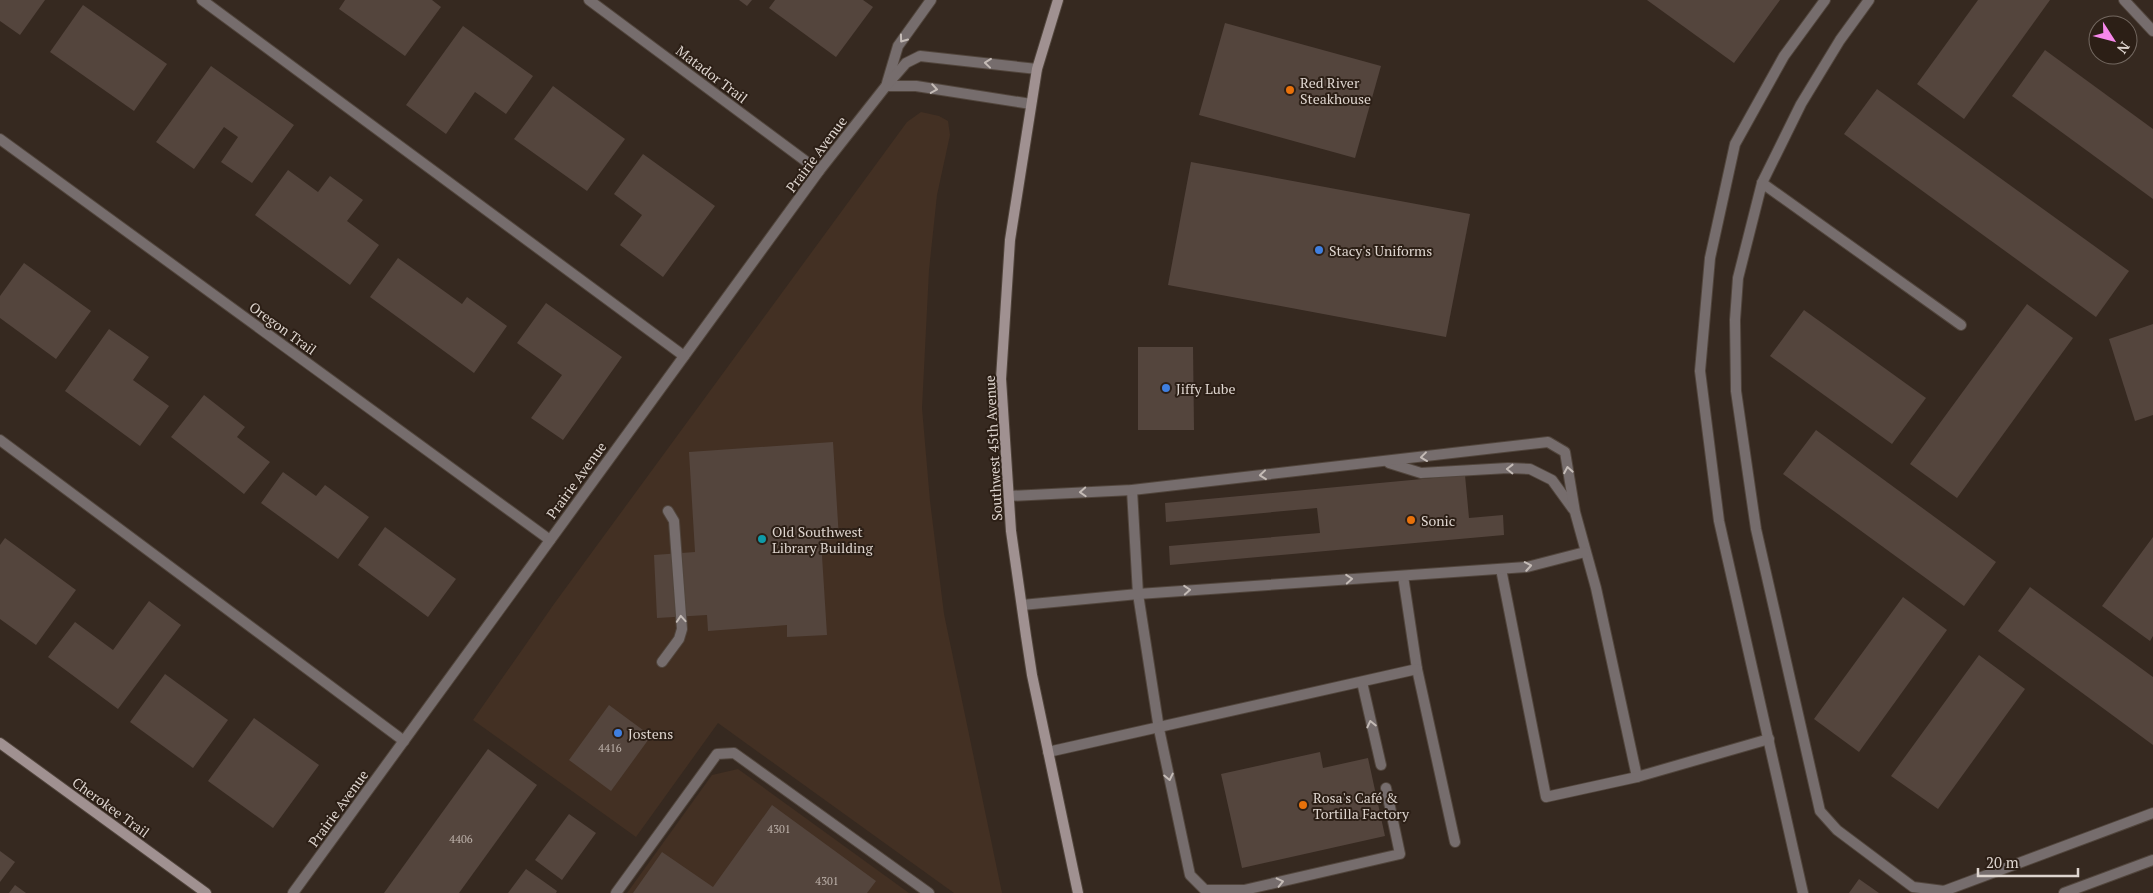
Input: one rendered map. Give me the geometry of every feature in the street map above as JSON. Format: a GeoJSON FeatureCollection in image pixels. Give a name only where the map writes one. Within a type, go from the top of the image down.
{"type":"FeatureCollection","features":[{"type":"Feature","properties":{"kind":"main road","name":"Southwest 45th Avenue"},"geometry":{"type":"LineString","coordinates":[[1058,0],[1037,69],[1010,240],[1001,379],[1011,531],[1032,675],[1078,893]]}},
{"type":"Feature","properties":{"kind":"main road","name":"Cherokee Trail"},"geometry":{"type":"LineString","coordinates":[[0,743],[206,893]]}},
{"type":"Feature","properties":{"kind":"street"},"geometry":{"type":"LineString","coordinates":[[202,0],[684,356]]}},
{"type":"Feature","properties":{"kind":"street","name":"Matador Trail"},"geometry":{"type":"LineString","coordinates":[[589,0],[819,171]]}},
{"type":"Feature","properties":{"kind":"street"},"geometry":{"type":"LineString","coordinates":[[931,0],[898,46],[886,86],[916,86],[1032,104]]}},
{"type":"Feature","properties":{"kind":"street"},"geometry":{"type":"LineString","coordinates":[[1803,893],[1719,521],[1700,371],[1710,258],[1736,144],[1784,56],[1825,0]]}},
{"type":"Feature","properties":{"kind":"street"},"geometry":{"type":"LineString","coordinates":[[1869,0],[1840,40],[1801,104],[1762,183],[1738,278],[1735,320],[1736,391],[1756,528],[1820,810],[1837,830],[1862,851],[1913,887],[1944,891],[2153,813]]}},
{"type":"Feature","properties":{"kind":"street"},"geometry":{"type":"LineString","coordinates":[[2124,0],[2153,31]]}},
{"type":"Feature","properties":{"kind":"street","name":"Prairie Avenue"},"geometry":{"type":"LineString","coordinates":[[293,893],[819,171],[906,63],[920,56],[1037,69]]}},
{"type":"Feature","properties":{"kind":"street","name":"Oregon Trail"},"geometry":{"type":"LineString","coordinates":[[0,139],[550,540]]}},
{"type":"Feature","properties":{"kind":"street"},"geometry":{"type":"LineString","coordinates":[[1762,183],[1961,325]]}},
{"type":"Feature","properties":{"kind":"street"},"geometry":{"type":"LineString","coordinates":[[0,440],[404,741]]}},
{"type":"Feature","properties":{"kind":"street"},"geometry":{"type":"LineString","coordinates":[[1009,496],[1132,490],[1548,442],[1565,452],[1575,512],[1596,588],[1637,777]]}},
{"type":"Feature","properties":{"kind":"street"},"geometry":{"type":"LineString","coordinates":[[1385,462],[1421,474],[1508,468],[1530,470],[1552,480],[1575,512]]}},
{"type":"Feature","properties":{"kind":"street"},"geometry":{"type":"LineString","coordinates":[[1132,490],[1138,594],[1159,729],[1190,875],[1204,890],[1244,890],[1400,854],[1386,788]]}},
{"type":"Feature","properties":{"kind":"street"},"geometry":{"type":"LineString","coordinates":[[662,662],[679,639],[682,629],[674,521],[668,511]]}},
{"type":"Feature","properties":{"kind":"street"},"geometry":{"type":"LineString","coordinates":[[1022,605],[1138,594],[1527,567],[1585,552]]}},
{"type":"Feature","properties":{"kind":"street"},"geometry":{"type":"LineString","coordinates":[[1501,569],[1546,797],[1637,777],[1768,739]]}},
{"type":"Feature","properties":{"kind":"street"},"geometry":{"type":"LineString","coordinates":[[1403,576],[1416,669],[1455,842]]}},
{"type":"Feature","properties":{"kind":"street"},"geometry":{"type":"LineString","coordinates":[[1048,752],[1159,729],[1416,669]]}},
{"type":"Feature","properties":{"kind":"street"},"geometry":{"type":"LineString","coordinates":[[1362,682],[1381,766]]}},
{"type":"Feature","properties":{"kind":"street"},"geometry":{"type":"LineString","coordinates":[[616,893],[717,754],[734,753],[929,893]]}},
{"type":"Feature","properties":{"kind":"street"},"geometry":{"type":"LineString","coordinates":[[2064,893],[2153,860]]}},
{"type":"Feature","properties":{"kind":"shaded area"},"geometry":{"type":"Polygon","coordinates":[[[921,112],[939,116],[948,121],[950,135],[937,195],[929,270],[922,408],[930,501],[944,614],[1002,893],[954,893],[718,723],[636,837],[473,720],[554,604],[907,122],[921,112]]]}},
{"type":"Feature","properties":{"kind":"shaded area"},"geometry":{"type":"Polygon","coordinates":[[[738,769],[909,893],[627,893],[712,775],[738,769]]]}},
{"type":"Feature","properties":{"kind":"building"},"geometry":{"type":"Polygon","coordinates":[[[0,0],[45,0],[20,35],[0,21],[0,0]]]}},
{"type":"Feature","properties":{"kind":"building"},"geometry":{"type":"Polygon","coordinates":[[[345,0],[432,0],[441,7],[405,56],[339,9],[345,0]]]}},
{"type":"Feature","properties":{"kind":"building"},"geometry":{"type":"Polygon","coordinates":[[[739,0],[752,0],[747,6],[739,0]]]}},
{"type":"Feature","properties":{"kind":"building"},"geometry":{"type":"Polygon","coordinates":[[[775,0],[863,0],[873,7],[836,57],[769,8],[775,0]]]}},
{"type":"Feature","properties":{"kind":"building"},"geometry":{"type":"Polygon","coordinates":[[[1647,0],[1780,0],[1734,63],[1647,0]]]}},
{"type":"Feature","properties":{"kind":"building"},"geometry":{"type":"Polygon","coordinates":[[[1978,0],[2050,0],[1964,119],[1917,84],[1978,0]]]}},
{"type":"Feature","properties":{"kind":"building"},"geometry":{"type":"Polygon","coordinates":[[[83,5],[167,64],[134,111],[50,52],[83,5]]]}},
{"type":"Feature","properties":{"kind":"building","name":"Red River Steakhouse"},"geometry":{"type":"Polygon","coordinates":[[[1225,23],[1381,66],[1355,158],[1199,115],[1225,23]]]}},
{"type":"Feature","properties":{"kind":"building"},"geometry":{"type":"Polygon","coordinates":[[[463,26],[533,76],[506,114],[475,92],[446,134],[406,105],[463,26]]]}},
{"type":"Feature","properties":{"kind":"building"},"geometry":{"type":"Polygon","coordinates":[[[2045,50],[2153,129],[2153,199],[2012,96],[2045,50]]]}},
{"type":"Feature","properties":{"kind":"building"},"geometry":{"type":"Polygon","coordinates":[[[211,66],[294,125],[252,183],[221,162],[238,137],[224,127],[194,169],[156,142],[211,66]]]}},
{"type":"Feature","properties":{"kind":"building"},"geometry":{"type":"Polygon","coordinates":[[[553,86],[625,139],[587,191],[514,139],[553,86]]]}},
{"type":"Feature","properties":{"kind":"building"},"geometry":{"type":"Polygon","coordinates":[[[1877,89],[2129,271],[2096,317],[1844,134],[1877,89]]]}},
{"type":"Feature","properties":{"kind":"building"},"geometry":{"type":"Polygon","coordinates":[[[643,154],[715,206],[663,277],[620,245],[642,215],[614,194],[643,154]]]}},
{"type":"Feature","properties":{"kind":"building","name":"Stacy's Uniforms"},"geometry":{"type":"Polygon","coordinates":[[[1191,162],[1470,214],[1446,337],[1168,285],[1191,162]]]}},
{"type":"Feature","properties":{"kind":"building"},"geometry":{"type":"Polygon","coordinates":[[[288,170],[318,192],[330,176],[363,200],[347,221],[379,245],[350,285],[255,215],[288,170]]]}},
{"type":"Feature","properties":{"kind":"building"},"geometry":{"type":"Polygon","coordinates":[[[398,258],[462,304],[467,297],[507,326],[474,373],[370,297],[398,258]]]}},
{"type":"Feature","properties":{"kind":"building"},"geometry":{"type":"Polygon","coordinates":[[[24,263],[91,311],[56,359],[0,318],[0,296],[24,263]]]}},
{"type":"Feature","properties":{"kind":"building"},"geometry":{"type":"Polygon","coordinates":[[[546,303],[622,357],[563,440],[531,418],[562,375],[517,343],[546,303]]]}},
{"type":"Feature","properties":{"kind":"building"},"geometry":{"type":"Polygon","coordinates":[[[2027,304],[2073,338],[1957,498],[1910,464],[2027,304]]]}},
{"type":"Feature","properties":{"kind":"building"},"geometry":{"type":"Polygon","coordinates":[[[1804,310],[1926,398],[1892,444],[1770,356],[1804,310]]]}},
{"type":"Feature","properties":{"kind":"building"},"geometry":{"type":"Polygon","coordinates":[[[2153,324],[2153,415],[2135,421],[2109,339],[2153,324]]]}},
{"type":"Feature","properties":{"kind":"building"},"geometry":{"type":"Polygon","coordinates":[[[109,329],[149,357],[133,380],[169,406],[140,446],[65,391],[109,329]]]}},
{"type":"Feature","properties":{"kind":"building","name":"Jiffy Lube"},"geometry":{"type":"Polygon","coordinates":[[[1138,347],[1193,347],[1194,430],[1138,430],[1138,347]]]}},
{"type":"Feature","properties":{"kind":"building"},"geometry":{"type":"Polygon","coordinates":[[[204,395],[245,427],[237,437],[270,462],[244,494],[171,437],[204,395]]]}},
{"type":"Feature","properties":{"kind":"building"},"geometry":{"type":"Polygon","coordinates":[[[1816,430],[1996,562],[1964,606],[1783,474],[1816,430]]]}},
{"type":"Feature","properties":{"kind":"building","name":"Old Southwest Library Building"},"geometry":{"type":"Polygon","coordinates":[[[833,442],[839,539],[821,540],[827,635],[787,637],[787,625],[708,631],[707,615],[657,618],[654,555],[695,552],[689,452],[833,442]]]}},
{"type":"Feature","properties":{"kind":"building"},"geometry":{"type":"Polygon","coordinates":[[[283,472],[316,496],[325,485],[369,517],[338,559],[261,503],[283,472]]]}},
{"type":"Feature","properties":{"kind":"building","name":"Sonic"},"geometry":{"type":"Polygon","coordinates":[[[1465,475],[1469,518],[1503,515],[1504,535],[1170,565],[1169,546],[1320,533],[1317,508],[1166,522],[1165,503],[1465,475]]]}},
{"type":"Feature","properties":{"kind":"building"},"geometry":{"type":"Polygon","coordinates":[[[385,527],[456,579],[428,617],[358,565],[385,527]]]}},
{"type":"Feature","properties":{"kind":"building"},"geometry":{"type":"Polygon","coordinates":[[[2153,537],[2153,636],[2150,641],[2102,606],[2153,537]]]}},
{"type":"Feature","properties":{"kind":"building"},"geometry":{"type":"Polygon","coordinates":[[[5,538],[76,590],[36,645],[0,619],[0,545],[5,538]]]}},
{"type":"Feature","properties":{"kind":"building"},"geometry":{"type":"Polygon","coordinates":[[[2030,587],[2153,677],[2153,745],[1998,631],[2030,587]]]}},
{"type":"Feature","properties":{"kind":"building"},"geometry":{"type":"Polygon","coordinates":[[[1903,597],[1947,630],[1859,752],[1814,719],[1903,597]]]}},
{"type":"Feature","properties":{"kind":"building"},"geometry":{"type":"Polygon","coordinates":[[[149,601],[181,625],[118,709],[48,657],[75,622],[113,650],[149,601]]]}},
{"type":"Feature","properties":{"kind":"building"},"geometry":{"type":"Polygon","coordinates":[[[1979,655],[2025,689],[1938,809],[1891,776],[1979,655]]]}},
{"type":"Feature","properties":{"kind":"building"},"geometry":{"type":"Polygon","coordinates":[[[165,674],[228,720],[193,768],[130,722],[165,674]]]}},
{"type":"Feature","properties":{"kind":"building"},"geometry":{"type":"Polygon","coordinates":[[[609,705],[651,736],[611,791],[569,760],[609,705]]]}},
{"type":"Feature","properties":{"kind":"building"},"geometry":{"type":"Polygon","coordinates":[[[254,718],[319,765],[273,828],[208,781],[254,718]]]}},
{"type":"Feature","properties":{"kind":"building"},"geometry":{"type":"Polygon","coordinates":[[[488,749],[537,785],[459,893],[384,893],[488,749]]]}},
{"type":"Feature","properties":{"kind":"building","name":"Rosa's Café & Tortilla Factory"},"geometry":{"type":"Polygon","coordinates":[[[1320,752],[1323,768],[1368,758],[1385,836],[1242,868],[1221,774],[1320,752]]]}},
{"type":"Feature","properties":{"kind":"building"},"geometry":{"type":"Polygon","coordinates":[[[772,805],[876,881],[867,893],[633,893],[662,852],[713,887],[772,805]]]}},
{"type":"Feature","properties":{"kind":"building"},"geometry":{"type":"Polygon","coordinates":[[[569,814],[596,833],[562,880],[535,860],[569,814]]]}},
{"type":"Feature","properties":{"kind":"building"},"geometry":{"type":"Polygon","coordinates":[[[0,851],[15,862],[0,882],[0,851]]]}},
{"type":"Feature","properties":{"kind":"building"},"geometry":{"type":"Polygon","coordinates":[[[526,869],[557,891],[556,893],[508,893],[526,869]]]}},
{"type":"Feature","properties":{"kind":"building"},"geometry":{"type":"Polygon","coordinates":[[[1859,879],[1879,893],[1849,893],[1859,879]]]}},
{"type":"Feature","properties":{"kind":"building"},"geometry":{"type":"Polygon","coordinates":[[[15,885],[26,893],[9,893],[15,885]]]}},
{"type":"Feature","properties":{"kind":"place","name":"Red River Steakhouse"},"geometry":{"type":"Point","coordinates":[1290,90]}},
{"type":"Feature","properties":{"kind":"place","name":"Stacy's Uniforms"},"geometry":{"type":"Point","coordinates":[1319,250]}},
{"type":"Feature","properties":{"kind":"place","name":"Jiffy Lube"},"geometry":{"type":"Point","coordinates":[1166,388]}},
{"type":"Feature","properties":{"kind":"place","name":"Sonic"},"geometry":{"type":"Point","coordinates":[1411,520]}},
{"type":"Feature","properties":{"kind":"place","name":"Old Southwest Library Building"},"geometry":{"type":"Point","coordinates":[762,539]}},
{"type":"Feature","properties":{"kind":"place","name":"Jostens"},"geometry":{"type":"Point","coordinates":[618,733]}},
{"type":"Feature","properties":{"kind":"place","name":"Rosa's Café & Tortilla Factory"},"geometry":{"type":"Point","coordinates":[1303,805]}}]}
